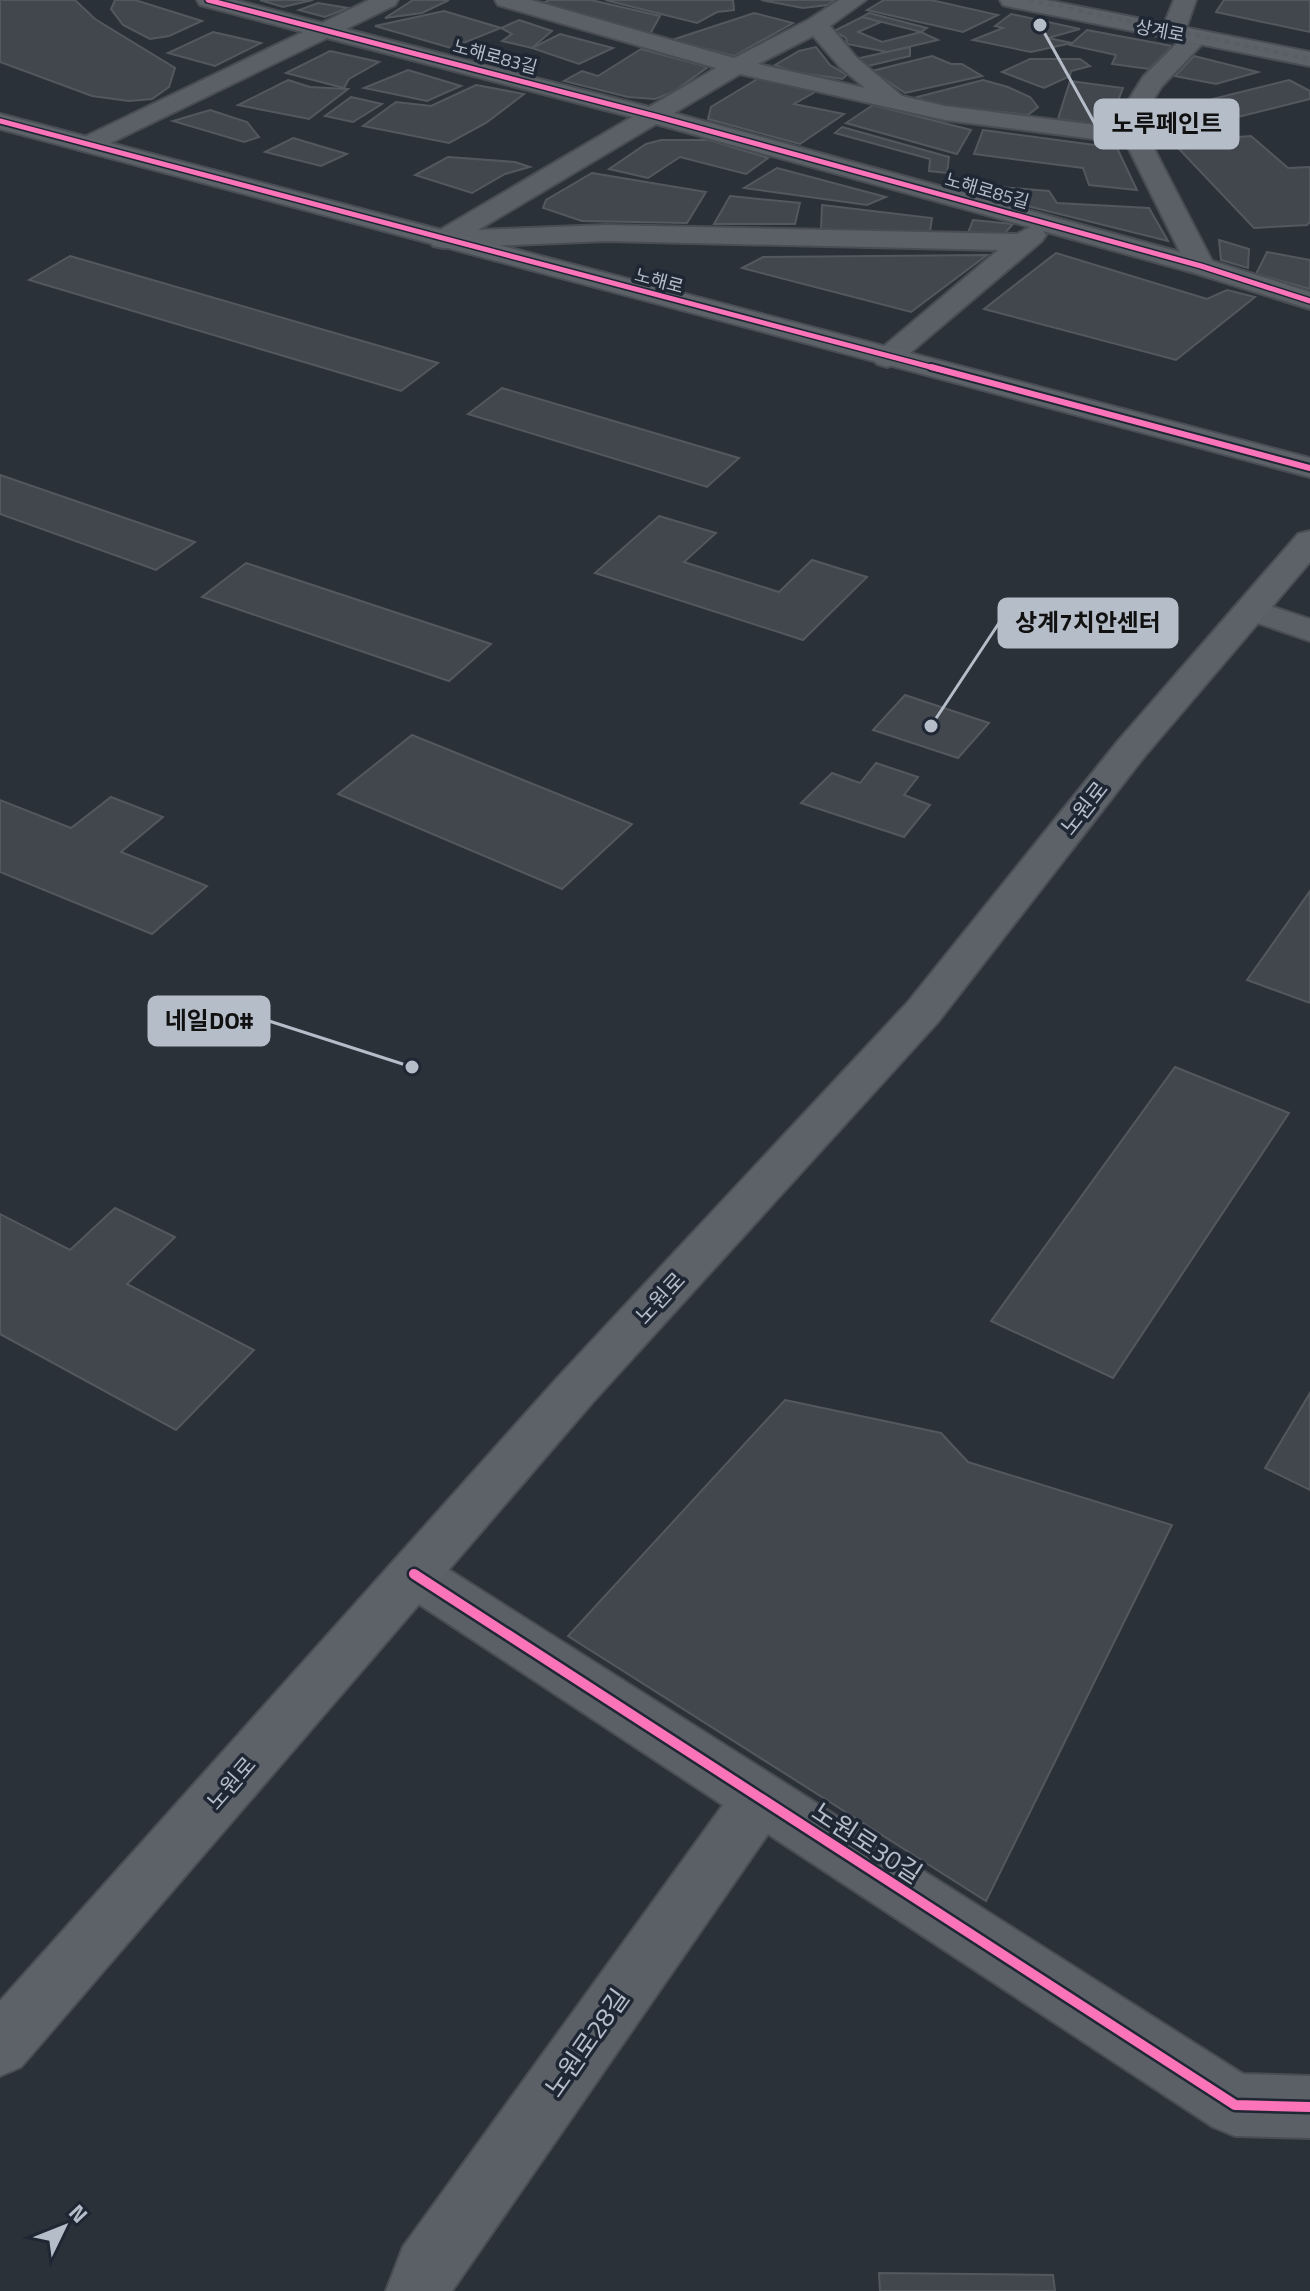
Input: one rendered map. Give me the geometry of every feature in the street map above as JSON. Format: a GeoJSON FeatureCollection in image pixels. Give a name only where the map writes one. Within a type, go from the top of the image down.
{"type":"FeatureCollection","features":[{"type":"Feature","properties":{"kind":"main road","name":"상계로"},"geometry":{"type":"LineString","coordinates":[[1011,0],[1310,59]]}},
{"type":"Feature","properties":{"kind":"main road","name":"노해로"},"geometry":{"type":"LineString","coordinates":[[0,121],[1310,468]]}},
{"type":"Feature","properties":{"kind":"main road","name":"노원로"},"geometry":{"type":"LineString","coordinates":[[0,2046],[576,1389],[923,1012],[1131,749],[1310,541]]}},
{"type":"Feature","properties":{"kind":"street","name":"노해로83길"},"geometry":{"type":"LineString","coordinates":[[208,0],[655,116]]}},
{"type":"Feature","properties":{"kind":"street"},"geometry":{"type":"LineString","coordinates":[[87,145],[387,0]]}},
{"type":"Feature","properties":{"kind":"street"},"geometry":{"type":"LineString","coordinates":[[506,0],[736,66],[945,113],[1135,137]]}},
{"type":"Feature","properties":{"kind":"street"},"geometry":{"type":"LineString","coordinates":[[443,240],[736,66],[816,25],[855,0]]}},
{"type":"Feature","properties":{"kind":"street"},"geometry":{"type":"LineString","coordinates":[[1185,0],[1184,35],[1130,117],[1135,137],[1201,266]]}},
{"type":"Feature","properties":{"kind":"street"},"geometry":{"type":"LineString","coordinates":[[816,25],[848,62],[895,100]]}},
{"type":"Feature","properties":{"kind":"street","name":"노해로85길"},"geometry":{"type":"LineString","coordinates":[[655,116],[1201,266],[1310,301]]}},
{"type":"Feature","properties":{"kind":"street"},"geometry":{"type":"LineString","coordinates":[[887,358],[1022,242],[1047,225]]}},
{"type":"Feature","properties":{"kind":"street","name":"노해로"},"geometry":{"type":"LineString","coordinates":[[443,240],[606,233],[1022,242]]}},
{"type":"Feature","properties":{"kind":"street"},"geometry":{"type":"LineString","coordinates":[[1252,610],[1310,631]]}},
{"type":"Feature","properties":{"kind":"street","name":"노원로30길"},"geometry":{"type":"LineString","coordinates":[[414,1574],[1235,2105],[1310,2107]]}},
{"type":"Feature","properties":{"kind":"street","name":"노원로28길"},"geometry":{"type":"LineString","coordinates":[[419,2291],[426,2270],[761,1798]]}},
{"type":"Feature","properties":{"kind":"building"},"geometry":{"type":"Polygon","coordinates":[[[0,0],[75,0],[95,19],[175,68],[169,87],[152,99],[129,101],[92,96],[0,62],[0,0]]]}},
{"type":"Feature","properties":{"kind":"building"},"geometry":{"type":"Polygon","coordinates":[[[115,0],[135,0],[202,21],[169,36],[150,39],[123,25],[111,9],[115,0]]]}},
{"type":"Feature","properties":{"kind":"building"},"geometry":{"type":"Polygon","coordinates":[[[260,0],[313,0],[283,7],[260,0]]]}},
{"type":"Feature","properties":{"kind":"building"},"geometry":{"type":"Polygon","coordinates":[[[413,0],[449,0],[422,13],[385,18],[413,0]]]}},
{"type":"Feature","properties":{"kind":"building"},"geometry":{"type":"Polygon","coordinates":[[[550,0],[591,0],[660,16],[650,34],[542,3],[550,0]]]}},
{"type":"Feature","properties":{"kind":"building"},"geometry":{"type":"Polygon","coordinates":[[[605,0],[733,0],[734,10],[717,12],[697,23],[605,0]]]}},
{"type":"Feature","properties":{"kind":"building"},"geometry":{"type":"Polygon","coordinates":[[[761,0],[835,0],[828,5],[803,8],[761,0]]]}},
{"type":"Feature","properties":{"kind":"building"},"geometry":{"type":"Polygon","coordinates":[[[884,0],[931,0],[998,15],[963,32],[867,10],[884,0]]]}},
{"type":"Feature","properties":{"kind":"building"},"geometry":{"type":"Polygon","coordinates":[[[1224,0],[1310,0],[1310,32],[1216,12],[1224,0]]]}},
{"type":"Feature","properties":{"kind":"building"},"geometry":{"type":"Polygon","coordinates":[[[318,3],[348,8],[325,17],[299,10],[318,3]]]}},
{"type":"Feature","properties":{"kind":"building"},"geometry":{"type":"Polygon","coordinates":[[[444,11],[501,28],[451,48],[375,26],[444,11]]]}},
{"type":"Feature","properties":{"kind":"building"},"geometry":{"type":"Polygon","coordinates":[[[754,13],[793,23],[734,56],[672,40],[754,13]]]}},
{"type":"Feature","properties":{"kind":"building"},"geometry":{"type":"Polygon","coordinates":[[[869,13],[927,28],[921,32],[862,17],[869,13]]]}},
{"type":"Feature","properties":{"kind":"building"},"geometry":{"type":"Polygon","coordinates":[[[1011,14],[1080,29],[1048,38],[1072,43],[1031,52],[973,40],[1003,28],[995,26],[1011,14]]]}},
{"type":"Feature","properties":{"kind":"building"},"geometry":{"type":"Polygon","coordinates":[[[862,17],[881,22],[858,32],[882,42],[921,32],[938,40],[887,52],[847,44],[846,38],[834,31],[862,17]]]}},
{"type":"Feature","properties":{"kind":"building"},"geometry":{"type":"Polygon","coordinates":[[[519,20],[552,31],[532,48],[502,41],[512,34],[501,28],[519,20]]]}},
{"type":"Feature","properties":{"kind":"building"},"geometry":{"type":"Polygon","coordinates":[[[1087,30],[1172,46],[1149,69],[1112,64],[1116,55],[1070,45],[1087,30]]]}},
{"type":"Feature","properties":{"kind":"building"},"geometry":{"type":"Polygon","coordinates":[[[213,32],[261,43],[215,66],[168,53],[213,32]]]}},
{"type":"Feature","properties":{"kind":"building"},"geometry":{"type":"Polygon","coordinates":[[[560,34],[613,48],[579,64],[532,48],[560,34]]]}},
{"type":"Feature","properties":{"kind":"building"},"geometry":{"type":"Polygon","coordinates":[[[816,47],[830,65],[847,75],[842,79],[794,72],[775,65],[799,51],[816,47]]]}},
{"type":"Feature","properties":{"kind":"building"},"geometry":{"type":"Polygon","coordinates":[[[910,47],[910,56],[864,67],[855,59],[910,47]]]}},
{"type":"Feature","properties":{"kind":"building"},"geometry":{"type":"Polygon","coordinates":[[[641,49],[708,67],[673,92],[655,99],[628,97],[564,81],[582,71],[598,76],[641,49]]]}},
{"type":"Feature","properties":{"kind":"building"},"geometry":{"type":"Polygon","coordinates":[[[330,51],[379,62],[349,79],[344,88],[286,73],[330,51]]]}},
{"type":"Feature","properties":{"kind":"building"},"geometry":{"type":"Polygon","coordinates":[[[932,56],[951,64],[962,64],[982,76],[905,93],[872,71],[932,56]]]}},
{"type":"Feature","properties":{"kind":"building"},"geometry":{"type":"Polygon","coordinates":[[[1194,56],[1258,72],[1216,84],[1175,76],[1194,56]]]}},
{"type":"Feature","properties":{"kind":"building"},"geometry":{"type":"Polygon","coordinates":[[[1030,59],[1080,59],[1090,66],[1071,71],[1070,76],[1044,88],[1002,72],[1030,59]]]}},
{"type":"Feature","properties":{"kind":"building"},"geometry":{"type":"Polygon","coordinates":[[[408,70],[461,86],[427,101],[364,88],[408,70]]]}},
{"type":"Feature","properties":{"kind":"building"},"geometry":{"type":"Polygon","coordinates":[[[759,78],[817,91],[794,104],[844,114],[800,144],[708,119],[711,107],[759,78]]]}},
{"type":"Feature","properties":{"kind":"building"},"geometry":{"type":"Polygon","coordinates":[[[288,80],[310,87],[348,89],[309,119],[238,105],[288,80]]]}},
{"type":"Feature","properties":{"kind":"building"},"geometry":{"type":"Polygon","coordinates":[[[983,80],[1030,97],[1038,107],[1028,115],[930,104],[917,97],[983,80]]]}},
{"type":"Feature","properties":{"kind":"building"},"geometry":{"type":"Polygon","coordinates":[[[1289,80],[1310,91],[1310,99],[1210,124],[1180,107],[1289,80]]]}},
{"type":"Feature","properties":{"kind":"building"},"geometry":{"type":"Polygon","coordinates":[[[1070,81],[1123,88],[1108,126],[1058,119],[1070,81]]]}},
{"type":"Feature","properties":{"kind":"building"},"geometry":{"type":"Polygon","coordinates":[[[476,85],[524,94],[486,123],[449,143],[363,126],[396,102],[431,106],[476,85]]]}},
{"type":"Feature","properties":{"kind":"building"},"geometry":{"type":"Polygon","coordinates":[[[351,97],[382,104],[353,122],[325,116],[351,97]]]}},
{"type":"Feature","properties":{"kind":"building"},"geometry":{"type":"Polygon","coordinates":[[[873,105],[971,130],[957,154],[846,123],[873,105]]]}},
{"type":"Feature","properties":{"kind":"building"},"geometry":{"type":"Polygon","coordinates":[[[210,110],[247,122],[259,137],[244,142],[173,121],[210,110]]]}},
{"type":"Feature","properties":{"kind":"building"},"geometry":{"type":"Polygon","coordinates":[[[842,127],[949,157],[947,173],[929,171],[930,159],[835,133],[842,127]]]}},
{"type":"Feature","properties":{"kind":"building"},"geometry":{"type":"Polygon","coordinates":[[[983,130],[1117,148],[1137,190],[1089,185],[1083,168],[974,154],[983,130]]]}},
{"type":"Feature","properties":{"kind":"building"},"geometry":{"type":"Polygon","coordinates":[[[1251,136],[1288,168],[1310,167],[1310,222],[1307,225],[1254,228],[1179,149],[1214,145],[1209,139],[1251,136]]]}},
{"type":"Feature","properties":{"kind":"building"},"geometry":{"type":"Polygon","coordinates":[[[293,138],[347,154],[321,166],[265,152],[293,138]]]}},
{"type":"Feature","properties":{"kind":"building"},"geometry":{"type":"Polygon","coordinates":[[[661,140],[709,140],[768,158],[746,174],[680,157],[648,178],[609,169],[646,144],[661,140]]]}},
{"type":"Feature","properties":{"kind":"building"},"geometry":{"type":"Polygon","coordinates":[[[448,157],[515,162],[530,167],[505,174],[472,193],[415,175],[448,157]]]}},
{"type":"Feature","properties":{"kind":"building"},"geometry":{"type":"Polygon","coordinates":[[[777,168],[886,197],[867,205],[744,188],[777,168]]]}},
{"type":"Feature","properties":{"kind":"building"},"geometry":{"type":"Polygon","coordinates":[[[592,173],[706,192],[687,223],[582,221],[543,208],[546,200],[592,173]]]}},
{"type":"Feature","properties":{"kind":"building"},"geometry":{"type":"Polygon","coordinates":[[[949,183],[1049,191],[1057,203],[1149,208],[1168,241],[967,191],[949,183]]]}},
{"type":"Feature","properties":{"kind":"building"},"geometry":{"type":"Polygon","coordinates":[[[730,196],[800,203],[795,224],[714,224],[730,196]]]}},
{"type":"Feature","properties":{"kind":"building"},"geometry":{"type":"Polygon","coordinates":[[[822,205],[932,218],[930,232],[821,230],[822,205]]]}},
{"type":"Feature","properties":{"kind":"building"},"geometry":{"type":"Polygon","coordinates":[[[973,220],[1013,224],[1004,234],[968,233],[973,220]]]}},
{"type":"Feature","properties":{"kind":"building"},"geometry":{"type":"Polygon","coordinates":[[[1219,240],[1249,249],[1248,268],[1221,260],[1219,240]]]}},
{"type":"Feature","properties":{"kind":"building"},"geometry":{"type":"Polygon","coordinates":[[[1267,252],[1310,260],[1310,289],[1256,274],[1267,252]]]}},
{"type":"Feature","properties":{"kind":"building"},"geometry":{"type":"Polygon","coordinates":[[[1056,253],[1207,299],[1227,290],[1255,297],[1176,360],[984,309],[1056,253]]]}},
{"type":"Feature","properties":{"kind":"building"},"geometry":{"type":"Polygon","coordinates":[[[987,255],[911,312],[742,268],[763,257],[987,255]]]}},
{"type":"Feature","properties":{"kind":"building"},"geometry":{"type":"Polygon","coordinates":[[[70,256],[438,363],[401,391],[29,280],[70,256]]]}},
{"type":"Feature","properties":{"kind":"building"},"geometry":{"type":"Polygon","coordinates":[[[502,388],[739,458],[707,487],[468,414],[502,388]]]}},
{"type":"Feature","properties":{"kind":"building"},"geometry":{"type":"Polygon","coordinates":[[[0,475],[195,542],[156,570],[0,514],[0,475]]]}},
{"type":"Feature","properties":{"kind":"building"},"geometry":{"type":"Polygon","coordinates":[[[659,516],[716,533],[684,562],[779,592],[812,560],[867,577],[803,640],[595,573],[659,516]]]}},
{"type":"Feature","properties":{"kind":"building"},"geometry":{"type":"Polygon","coordinates":[[[246,563],[491,644],[449,681],[202,597],[246,563]]]}},
{"type":"Feature","properties":{"kind":"building"},"geometry":{"type":"Polygon","coordinates":[[[905,695],[989,723],[958,758],[873,730],[905,695]]]}},
{"type":"Feature","properties":{"kind":"building"},"geometry":{"type":"Polygon","coordinates":[[[412,735],[632,824],[562,889],[338,794],[412,735]]]}},
{"type":"Feature","properties":{"kind":"building"},"geometry":{"type":"Polygon","coordinates":[[[876,763],[918,777],[904,795],[930,805],[904,837],[801,803],[832,773],[860,783],[876,763]]]}},
{"type":"Feature","properties":{"kind":"building"},"geometry":{"type":"Polygon","coordinates":[[[111,797],[163,817],[121,852],[207,886],[152,934],[0,872],[0,800],[71,828],[111,797]]]}},
{"type":"Feature","properties":{"kind":"building"},"geometry":{"type":"Polygon","coordinates":[[[1310,891],[1310,1003],[1247,980],[1310,891]]]}},
{"type":"Feature","properties":{"kind":"building"},"geometry":{"type":"Polygon","coordinates":[[[1175,1067],[1289,1113],[1113,1378],[991,1321],[1175,1067]]]}},
{"type":"Feature","properties":{"kind":"building"},"geometry":{"type":"Polygon","coordinates":[[[115,1208],[175,1237],[127,1284],[254,1350],[176,1430],[0,1334],[0,1214],[70,1250],[115,1208]]]}},
{"type":"Feature","properties":{"kind":"building"},"geometry":{"type":"Polygon","coordinates":[[[1310,1393],[1310,1490],[1265,1468],[1310,1393]]]}},
{"type":"Feature","properties":{"kind":"building"},"geometry":{"type":"Polygon","coordinates":[[[785,1400],[941,1433],[968,1462],[1172,1525],[986,1901],[568,1636],[785,1400]]]}},
{"type":"Feature","properties":{"kind":"building"},"geometry":{"type":"Polygon","coordinates":[[[879,2273],[1053,2275],[1055,2291],[880,2291],[879,2273]]]}},
{"type":"Feature","properties":{"kind":"railway"},"geometry":{"type":"LineString","coordinates":[[1029,0],[1310,59]]}},
{"type":"Feature","properties":{"kind":"cycle path"},"geometry":{"type":"LineString","coordinates":[[208,0],[655,116],[1201,266],[1310,301]]}},
{"type":"Feature","properties":{"kind":"cycle path"},"geometry":{"type":"LineString","coordinates":[[0,121],[1310,468]]}},
{"type":"Feature","properties":{"kind":"cycle path"},"geometry":{"type":"LineString","coordinates":[[414,1574],[1235,2105],[1310,2107]]}},
{"type":"Feature","properties":{"kind":"place","name":"노루페인트"},"geometry":{"type":"Point","coordinates":[1040,25]}},
{"type":"Feature","properties":{"kind":"place","name":"상계7치안센터"},"geometry":{"type":"Point","coordinates":[931,726]}},
{"type":"Feature","properties":{"kind":"place","name":"네일DO#"},"geometry":{"type":"Point","coordinates":[412,1067]}}]}
